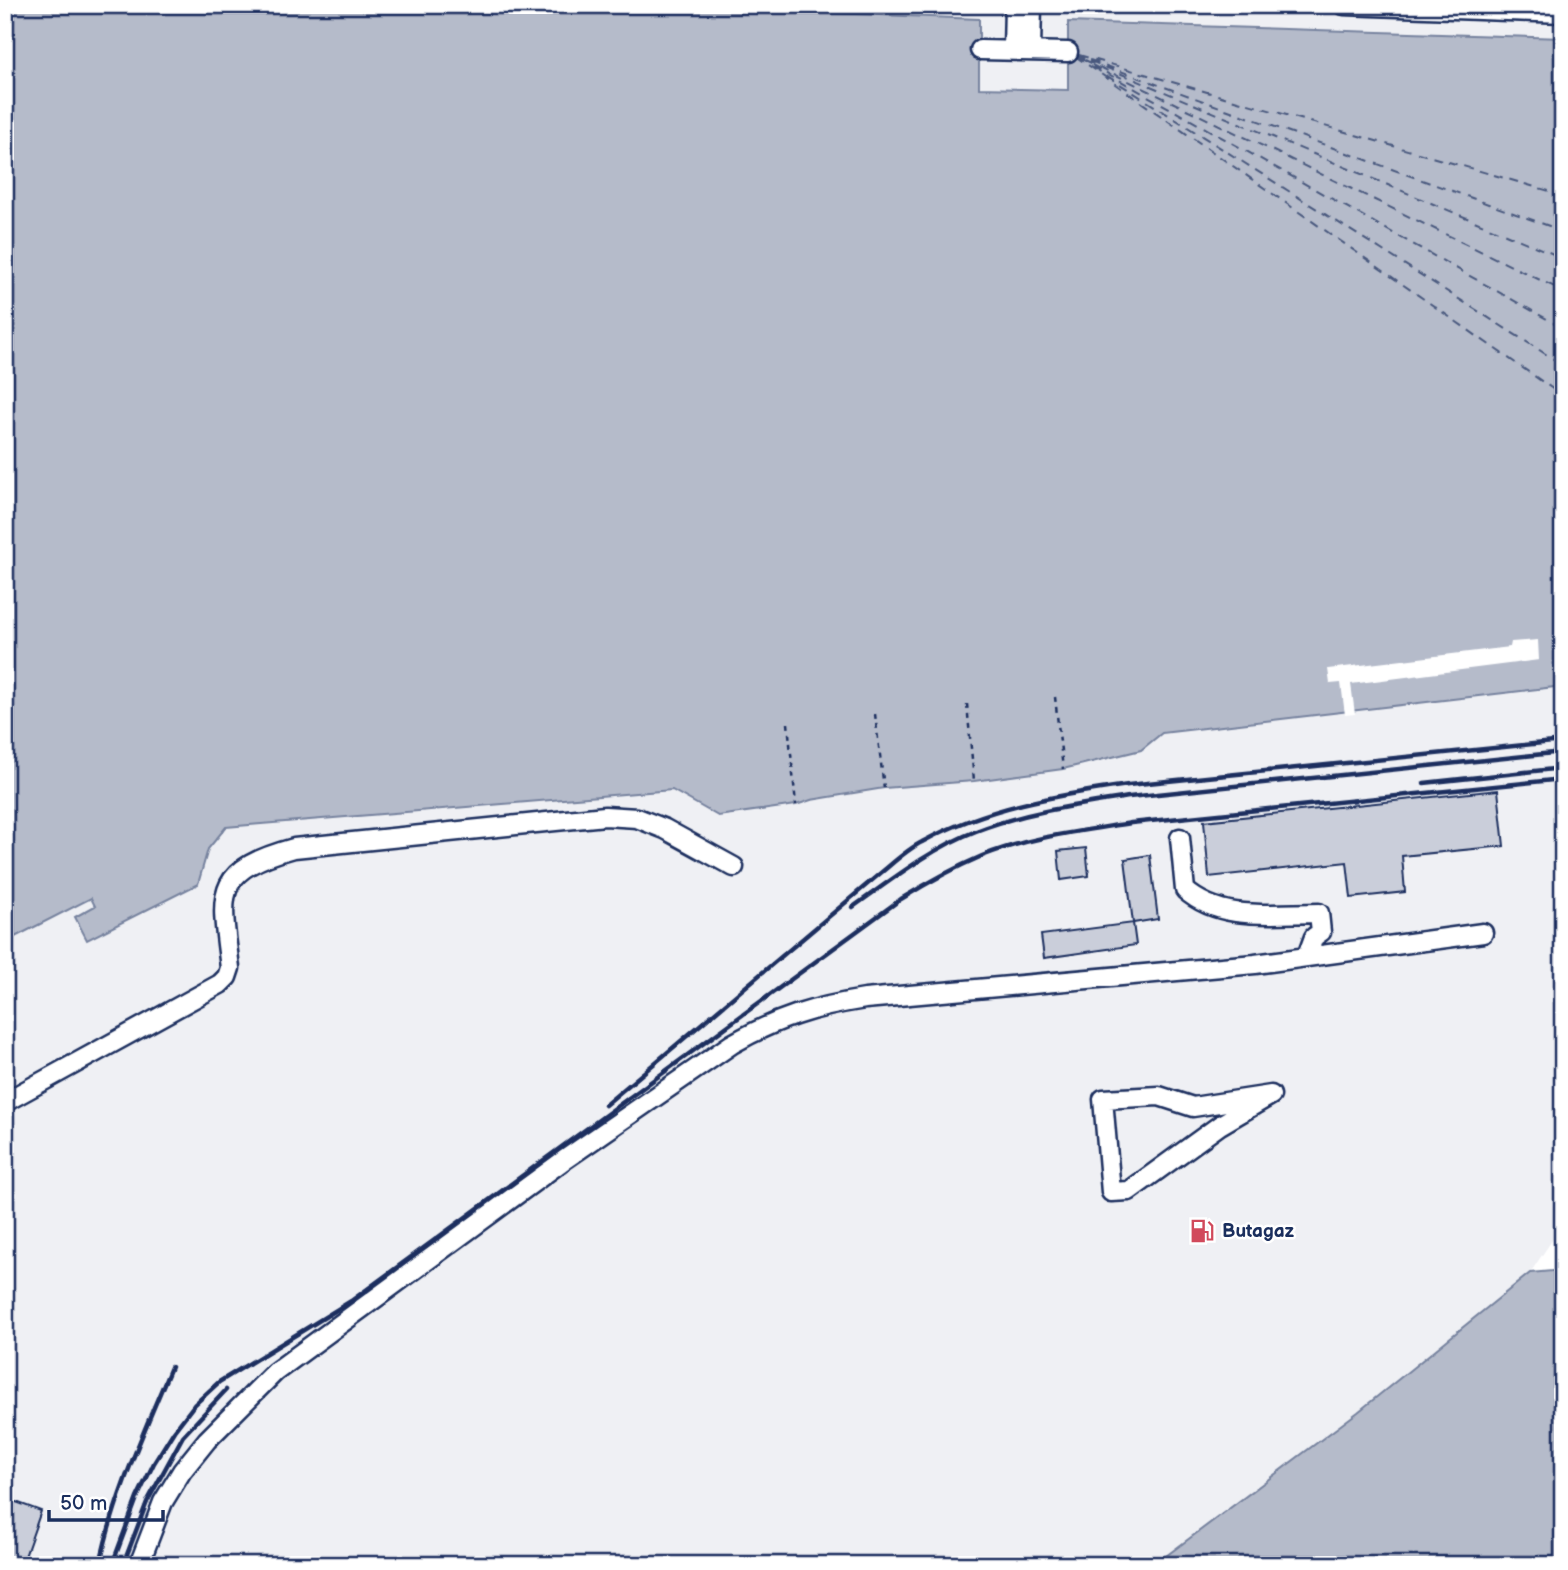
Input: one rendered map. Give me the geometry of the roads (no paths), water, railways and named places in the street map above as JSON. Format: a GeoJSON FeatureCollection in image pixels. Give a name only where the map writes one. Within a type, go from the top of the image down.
{"type":"FeatureCollection","features":[{"type":"Feature","properties":{"kind":"street"},"geometry":{"type":"LineString","coordinates":[[1014,5],[1022,50]]}},
{"type":"Feature","properties":{"kind":"street"},"geometry":{"type":"LineString","coordinates":[[1022,50],[1032,5]]}},
{"type":"Feature","properties":{"kind":"street"},"geometry":{"type":"LineString","coordinates":[[1345,5],[1563,13]]}},
{"type":"Feature","properties":{"kind":"street"},"geometry":{"type":"LineString","coordinates":[[980,50],[1068,52]]}},
{"type":"Feature","properties":{"kind":"street"},"geometry":{"type":"LineString","coordinates":[[5,1102],[220,984],[228,977],[230,968],[223,912],[226,891],[234,877],[246,866],[266,856],[293,848],[605,816],[637,818],[665,828],[734,867]]}},
{"type":"Feature","properties":{"kind":"street"},"geometry":{"type":"LineString","coordinates":[[1180,838],[1185,890],[1199,903],[1237,914],[1319,913],[1321,932],[1314,937],[1307,956]]}},
{"type":"Feature","properties":{"kind":"street"},"geometry":{"type":"LineString","coordinates":[[139,1565],[163,1502],[182,1471],[207,1440],[275,1372],[564,1160],[732,1044],[761,1028],[821,1006],[865,999],[1255,964],[1483,933]]}},
{"type":"Feature","properties":{"kind":"street"},"geometry":{"type":"LineString","coordinates":[[1271,1095],[1220,1125],[1129,1191],[1111,1192],[1103,1100],[1159,1096],[1193,1107],[1271,1095]]}},
{"type":"Feature","properties":{"kind":"water"},"geometry":{"type":"Polygon","coordinates":[[[5,5],[626,5],[979,19],[979,88],[1068,90],[1068,22],[1563,38],[1563,686],[1162,733],[1141,750],[1063,769],[974,781],[884,788],[796,805],[718,816],[672,790],[226,827],[208,849],[198,884],[87,940],[75,917],[95,906],[91,898],[5,942],[5,5]]]}},
{"type":"Feature","properties":{"kind":"water"},"geometry":{"type":"Polygon","coordinates":[[[1563,1270],[1563,1565],[1154,1565],[1358,1412],[1530,1273],[1563,1270]]]}},
{"type":"Feature","properties":{"kind":"railway"},"geometry":{"type":"LineString","coordinates":[[605,1105],[902,855],[922,842],[971,820],[1048,798],[1128,785],[1563,741]]}},
{"type":"Feature","properties":{"kind":"railway"},"geometry":{"type":"LineString","coordinates":[[853,907],[944,846],[995,824],[1032,814],[1129,797],[1563,752]]}},
{"type":"Feature","properties":{"kind":"railway"},"geometry":{"type":"LineString","coordinates":[[1424,783],[1563,768]]}},
{"type":"Feature","properties":{"kind":"railway"},"geometry":{"type":"LineString","coordinates":[[112,1565],[137,1498],[154,1463],[194,1405],[219,1382],[351,1301],[901,899],[941,876],[1000,849],[1037,839],[1131,823],[1563,779]]}},
{"type":"Feature","properties":{"kind":"railway"},"geometry":{"type":"LineString","coordinates":[[100,1565],[121,1489],[171,1367]]}},
{"type":"Feature","properties":{"kind":"railway"},"geometry":{"type":"LineString","coordinates":[[123,1565],[147,1502],[183,1436],[226,1390]]}},
{"type":"Feature","properties":{"kind":"place","name":"Butagaz"},"geometry":{"type":"Point","coordinates":[1202,1231]}}]}
